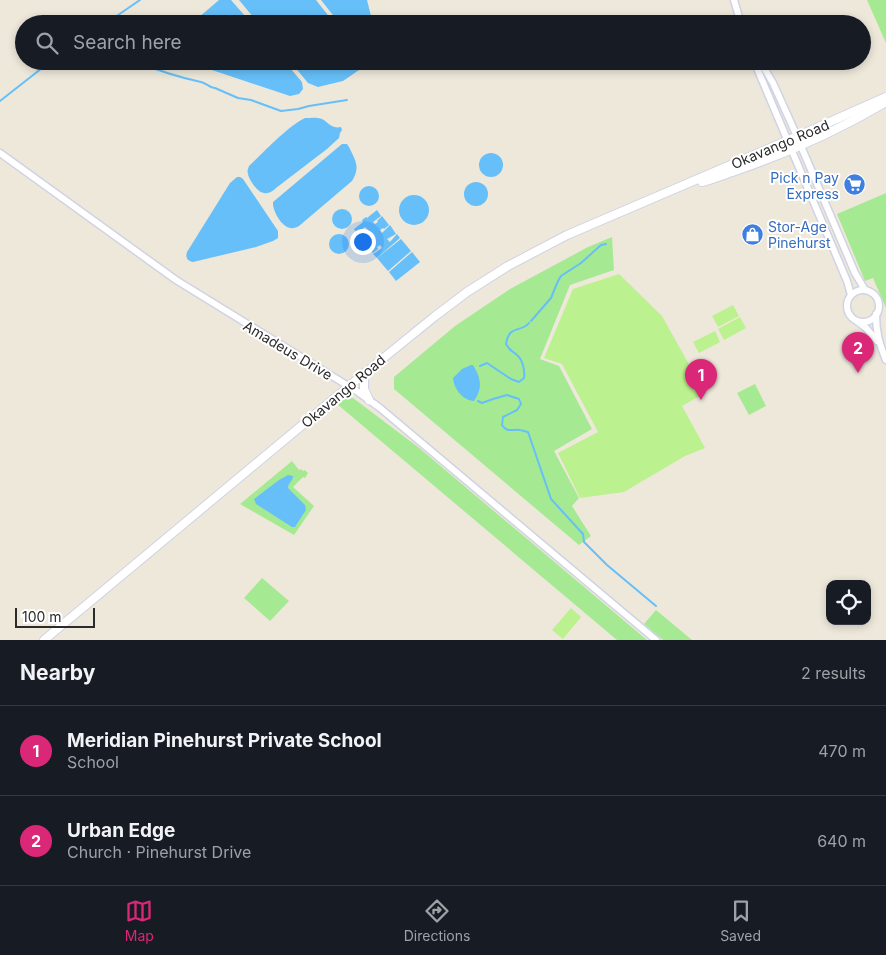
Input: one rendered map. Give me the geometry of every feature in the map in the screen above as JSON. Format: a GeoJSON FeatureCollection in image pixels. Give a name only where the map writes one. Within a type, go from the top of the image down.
{"type":"FeatureCollection","features":[{"type":"Feature","properties":{"kind":"main road","name":"Okavango Road"},"geometry":{"type":"LineString","coordinates":[[44,640],[364,373],[460,297],[508,266],[567,235],[886,97]]}},
{"type":"Feature","properties":{"kind":"main road","name":"Okavango Road"},"geometry":{"type":"LineString","coordinates":[[673,190],[765,161],[840,128],[886,102]]}},
{"type":"Feature","properties":{"kind":"main road"},"geometry":{"type":"LineString","coordinates":[[364,373],[364,388],[369,400]]}},
{"type":"Feature","properties":{"kind":"street"},"geometry":{"type":"LineString","coordinates":[[734,0],[738,15]]}},
{"type":"Feature","properties":{"kind":"street"},"geometry":{"type":"LineString","coordinates":[[758,70],[847,281],[851,295]]}},
{"type":"Feature","properties":{"kind":"street"},"geometry":{"type":"LineString","coordinates":[[766,70],[792,125],[855,273],[865,290],[877,299],[876,325],[878,342]]}},
{"type":"Feature","properties":{"kind":"street","name":"Amadeus Drive"},"geometry":{"type":"LineString","coordinates":[[0,153],[176,280],[369,400],[656,640]]}},
{"type":"Feature","properties":{"kind":"street"},"geometry":{"type":"LineString","coordinates":[[865,290],[851,295],[847,304],[847,310],[852,318],[866,328],[878,342],[886,360]]}},
{"type":"Feature","properties":{"kind":"street"},"geometry":{"type":"LineString","coordinates":[[857,321],[868,321],[876,314]]}},
{"type":"Feature","properties":{"kind":"green space"},"geometry":{"type":"Polygon","coordinates":[[[867,0],[886,0],[886,43],[867,0]]]}},
{"type":"Feature","properties":{"kind":"green space"},"geometry":{"type":"Polygon","coordinates":[[[886,193],[886,308],[873,278],[865,281],[837,214],[886,193]]]}},
{"type":"Feature","properties":{"kind":"green space"},"geometry":{"type":"Polygon","coordinates":[[[612,237],[614,270],[570,285],[540,359],[559,366],[592,429],[554,451],[579,498],[572,506],[591,536],[579,545],[394,389],[394,377],[455,326],[510,289],[588,247],[612,237]]]}},
{"type":"Feature","properties":{"kind":"green space"},"geometry":{"type":"Polygon","coordinates":[[[619,274],[662,316],[705,393],[682,406],[705,448],[685,456],[624,492],[580,498],[558,453],[598,432],[562,364],[544,358],[573,289],[619,274]]]}},
{"type":"Feature","properties":{"kind":"green space"},"geometry":{"type":"Polygon","coordinates":[[[733,305],[739,316],[718,327],[712,316],[733,305]]]}},
{"type":"Feature","properties":{"kind":"green space"},"geometry":{"type":"Polygon","coordinates":[[[740,317],[746,328],[724,340],[718,329],[740,317]]]}},
{"type":"Feature","properties":{"kind":"green space"},"geometry":{"type":"Polygon","coordinates":[[[715,331],[720,342],[699,353],[693,342],[715,331]]]}},
{"type":"Feature","properties":{"kind":"green space"},"geometry":{"type":"Polygon","coordinates":[[[755,384],[766,406],[749,415],[737,393],[755,384]]]}},
{"type":"Feature","properties":{"kind":"green space"},"geometry":{"type":"Polygon","coordinates":[[[344,397],[353,398],[418,447],[647,640],[617,640],[337,404],[344,397]]]}},
{"type":"Feature","properties":{"kind":"green space"},"geometry":{"type":"Polygon","coordinates":[[[292,461],[299,470],[305,470],[308,473],[305,478],[303,477],[293,487],[314,506],[294,535],[240,504],[292,461]]]}},
{"type":"Feature","properties":{"kind":"green space"},"geometry":{"type":"Polygon","coordinates":[[[262,578],[289,601],[270,621],[244,598],[262,578]]]}},
{"type":"Feature","properties":{"kind":"green space"},"geometry":{"type":"Polygon","coordinates":[[[571,608],[581,617],[563,639],[552,630],[571,608]]]}},
{"type":"Feature","properties":{"kind":"green space"},"geometry":{"type":"Polygon","coordinates":[[[656,610],[692,640],[663,640],[644,624],[656,610]]]}},
{"type":"Feature","properties":{"kind":"water"},"geometry":{"type":"Polygon","coordinates":[[[219,0],[231,0],[244,15],[202,15],[219,0]]]}},
{"type":"Feature","properties":{"kind":"water"},"geometry":{"type":"Polygon","coordinates":[[[239,0],[316,0],[328,15],[252,15],[239,0]]]}},
{"type":"Feature","properties":{"kind":"water"},"geometry":{"type":"Polygon","coordinates":[[[321,0],[367,0],[371,15],[333,15],[321,0]]]}},
{"type":"Feature","properties":{"kind":"water"},"geometry":{"type":"Polygon","coordinates":[[[212,70],[292,70],[302,82],[303,89],[299,94],[290,96],[212,70]]]}},
{"type":"Feature","properties":{"kind":"water"},"geometry":{"type":"Polygon","coordinates":[[[297,70],[359,70],[343,81],[318,87],[308,83],[297,70]]]}},
{"type":"Feature","properties":{"kind":"water"},"geometry":{"type":"Polygon","coordinates":[[[305,118],[320,118],[333,126],[341,127],[342,130],[339,138],[272,191],[268,193],[257,189],[250,180],[249,166],[284,133],[305,118]]]}},
{"type":"Feature","properties":{"kind":"water"},"geometry":{"type":"Polygon","coordinates":[[[342,144],[347,144],[356,164],[357,168],[352,181],[299,226],[292,228],[284,225],[276,214],[273,202],[342,144]]]}},
{"type":"Feature","properties":{"kind":"water"},"geometry":{"type":"Polygon","coordinates":[[[491,153],[500,156],[503,165],[500,174],[491,177],[482,174],[479,165],[482,156],[491,153]]]}},
{"type":"Feature","properties":{"kind":"water"},"geometry":{"type":"Polygon","coordinates":[[[237,177],[243,179],[278,231],[278,238],[256,247],[193,262],[190,261],[187,259],[187,252],[230,183],[237,177]]]}},
{"type":"Feature","properties":{"kind":"water"},"geometry":{"type":"Polygon","coordinates":[[[476,182],[481,183],[487,189],[487,199],[481,205],[476,206],[471,205],[465,199],[464,194],[465,189],[471,183],[476,182]]]}},
{"type":"Feature","properties":{"kind":"water"},"geometry":{"type":"Polygon","coordinates":[[[369,186],[376,189],[379,196],[376,203],[369,206],[362,203],[359,196],[362,189],[369,186]]]}},
{"type":"Feature","properties":{"kind":"water"},"geometry":{"type":"Polygon","coordinates":[[[414,195],[425,199],[429,210],[425,221],[414,225],[403,221],[399,210],[403,199],[414,195]]]}},
{"type":"Feature","properties":{"kind":"water"},"geometry":{"type":"Polygon","coordinates":[[[342,209],[349,212],[352,219],[349,226],[342,229],[335,226],[332,219],[335,212],[342,209]]]}},
{"type":"Feature","properties":{"kind":"water"},"geometry":{"type":"Polygon","coordinates":[[[377,210],[381,216],[373,222],[375,224],[378,222],[382,216],[389,225],[380,230],[382,233],[390,225],[396,234],[387,239],[390,242],[397,234],[400,238],[377,258],[373,254],[382,248],[380,245],[373,253],[359,236],[368,230],[365,227],[358,235],[354,229],[363,222],[362,220],[377,210]]]}},
{"type":"Feature","properties":{"kind":"water"},"geometry":{"type":"Polygon","coordinates":[[[339,234],[346,237],[349,244],[346,251],[339,254],[332,251],[329,244],[332,237],[339,234]]]}},
{"type":"Feature","properties":{"kind":"water"},"geometry":{"type":"Polygon","coordinates":[[[401,239],[411,251],[388,271],[377,258],[401,239]]]}},
{"type":"Feature","properties":{"kind":"water"},"geometry":{"type":"Polygon","coordinates":[[[412,252],[420,262],[396,281],[389,272],[412,252]]]}},
{"type":"Feature","properties":{"kind":"water"},"geometry":{"type":"Polygon","coordinates":[[[471,365],[476,370],[480,383],[479,392],[474,401],[466,399],[459,393],[453,378],[462,369],[471,365]]]}},
{"type":"Feature","properties":{"kind":"water"},"geometry":{"type":"Polygon","coordinates":[[[288,475],[293,476],[288,488],[305,505],[306,510],[295,527],[292,527],[256,504],[254,499],[288,475]]]}},
{"type":"Feature","properties":{"kind":"waterway"},"geometry":{"type":"LineString","coordinates":[[118,15],[140,0]]}},
{"type":"Feature","properties":{"kind":"waterway"},"geometry":{"type":"LineString","coordinates":[[0,101],[40,70]]}},
{"type":"Feature","properties":{"kind":"waterway"},"geometry":{"type":"LineString","coordinates":[[159,70],[203,83],[238,98],[251,100],[281,111],[347,100]]}},
{"type":"Feature","properties":{"kind":"waterway"},"geometry":{"type":"LineString","coordinates":[[531,321],[551,298],[561,276],[581,263],[601,245],[606,244]]}},
{"type":"Feature","properties":{"kind":"waterway"},"geometry":{"type":"LineString","coordinates":[[480,366],[487,363],[511,379],[519,382],[524,378],[521,360],[506,344],[512,331],[522,328],[529,323]]}},
{"type":"Feature","properties":{"kind":"waterway"},"geometry":{"type":"LineString","coordinates":[[478,401],[482,403],[507,395],[519,399],[521,404],[517,410],[503,417],[502,425],[508,430],[528,432],[551,499],[583,534],[584,542],[607,565],[656,606]]}},
{"type":"Feature","properties":{"kind":"place","name":"Pick n Pay Express"},"geometry":{"type":"Point","coordinates":[855,185]}},
{"type":"Feature","properties":{"kind":"place","name":"Stor-Age Pinehurst"},"geometry":{"type":"Point","coordinates":[752,234]}},
{"type":"Feature","properties":{"kind":"place","name":"Urban Edge"},"geometry":{"type":"Point","coordinates":[858,373]}},
{"type":"Feature","properties":{"kind":"place","name":"Meridian Pinehurst Private School"},"geometry":{"type":"Point","coordinates":[701,400]}}]}
